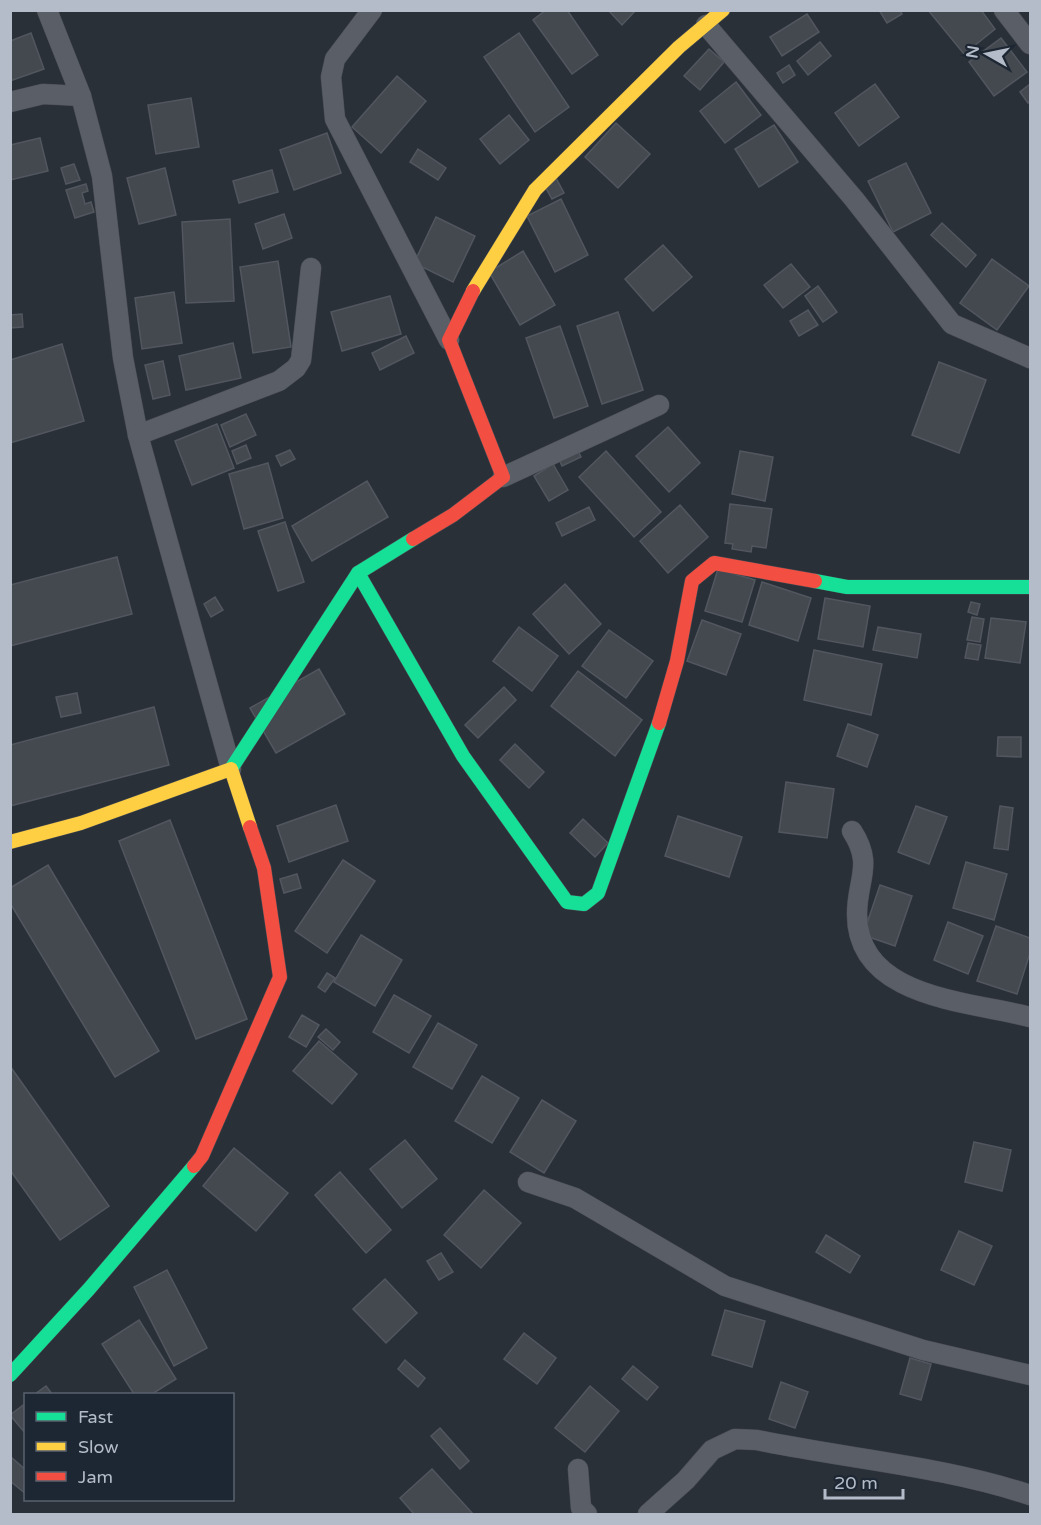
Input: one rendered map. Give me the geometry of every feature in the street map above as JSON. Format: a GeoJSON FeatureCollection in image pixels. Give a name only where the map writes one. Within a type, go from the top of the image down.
{"type":"FeatureCollection","features":[{"type":"Feature","properties":{"kind":"street"},"geometry":{"type":"LineString","coordinates":[[10,1375],[89,1289],[202,1156],[280,977],[264,868],[231,769],[138,435],[123,358],[102,176],[81,96],[47,10]]}},
{"type":"Feature","properties":{"kind":"street"},"geometry":{"type":"LineString","coordinates":[[372,10],[335,59],[332,77],[334,118],[449,339],[503,477]]}},
{"type":"Feature","properties":{"kind":"street"},"geometry":{"type":"LineString","coordinates":[[449,339],[469,297],[535,190],[679,47],[723,10]]}},
{"type":"Feature","properties":{"kind":"street"},"geometry":{"type":"LineString","coordinates":[[1004,10],[1030,44]]}},
{"type":"Feature","properties":{"kind":"street"},"geometry":{"type":"LineString","coordinates":[[706,25],[854,199],[952,324],[1030,358]]}},
{"type":"Feature","properties":{"kind":"street"},"geometry":{"type":"LineString","coordinates":[[10,102],[43,94],[81,96]]}},
{"type":"Feature","properties":{"kind":"street"},"geometry":{"type":"LineString","coordinates":[[138,435],[279,381],[296,368],[301,360],[311,268]]}},
{"type":"Feature","properties":{"kind":"street"},"geometry":{"type":"LineString","coordinates":[[10,842],[81,823],[231,769],[358,573],[453,515],[503,477],[659,405]]}},
{"type":"Feature","properties":{"kind":"street"},"geometry":{"type":"LineString","coordinates":[[358,573],[463,756],[567,902],[584,904],[598,893],[664,712],[689,605],[692,581],[714,563],[848,587],[1030,587]]}},
{"type":"Feature","properties":{"kind":"street"},"geometry":{"type":"LineString","coordinates":[[852,831],[864,848],[857,915],[865,953],[889,977],[936,997],[1030,1017]]}},
{"type":"Feature","properties":{"kind":"street"},"geometry":{"type":"LineString","coordinates":[[528,1182],[575,1198],[725,1286],[923,1350],[1030,1375]]}},
{"type":"Feature","properties":{"kind":"street"},"geometry":{"type":"LineString","coordinates":[[648,1515],[686,1480],[712,1450],[735,1440],[758,1440],[934,1471],[994,1483],[1030,1495]]}},
{"type":"Feature","properties":{"kind":"street"},"geometry":{"type":"LineString","coordinates":[[578,1469],[581,1508],[587,1515]]}},
{"type":"Feature","properties":{"kind":"building"},"geometry":{"type":"Polygon","coordinates":[[[546,10],[567,10],[598,55],[572,74],[533,20],[546,10]]]}},
{"type":"Feature","properties":{"kind":"building"},"geometry":{"type":"Polygon","coordinates":[[[608,10],[636,10],[622,25],[608,10]]]}},
{"type":"Feature","properties":{"kind":"building"},"geometry":{"type":"Polygon","coordinates":[[[879,10],[900,10],[902,14],[887,23],[879,10]]]}},
{"type":"Feature","properties":{"kind":"building"},"geometry":{"type":"Polygon","coordinates":[[[928,10],[981,10],[995,29],[964,54],[928,10]]]}},
{"type":"Feature","properties":{"kind":"building"},"geometry":{"type":"Polygon","coordinates":[[[807,14],[819,32],[782,56],[770,37],[807,14]]]}},
{"type":"Feature","properties":{"kind":"building"},"geometry":{"type":"Polygon","coordinates":[[[31,33],[44,69],[10,81],[10,41],[31,33]]]}},
{"type":"Feature","properties":{"kind":"building"},"geometry":{"type":"Polygon","coordinates":[[[519,33],[569,107],[535,132],[484,57],[519,33]]]}},
{"type":"Feature","properties":{"kind":"building"},"geometry":{"type":"Polygon","coordinates":[[[1001,38],[1027,72],[994,96],[969,62],[1001,38]]]}},
{"type":"Feature","properties":{"kind":"building"},"geometry":{"type":"Polygon","coordinates":[[[820,42],[831,56],[808,75],[797,61],[820,42]]]}},
{"type":"Feature","properties":{"kind":"building"},"geometry":{"type":"Polygon","coordinates":[[[709,49],[724,62],[700,90],[684,76],[709,49]]]}},
{"type":"Feature","properties":{"kind":"building"},"geometry":{"type":"Polygon","coordinates":[[[789,65],[795,75],[783,83],[777,73],[789,65]]]}},
{"type":"Feature","properties":{"kind":"building"},"geometry":{"type":"Polygon","coordinates":[[[397,76],[426,101],[381,153],[352,127],[397,76]]]}},
{"type":"Feature","properties":{"kind":"building"},"geometry":{"type":"Polygon","coordinates":[[[736,82],[761,115],[725,143],[700,111],[736,82]]]}},
{"type":"Feature","properties":{"kind":"building"},"geometry":{"type":"Polygon","coordinates":[[[875,84],[899,117],[859,146],[835,113],[875,84]]]}},
{"type":"Feature","properties":{"kind":"building"},"geometry":{"type":"Polygon","coordinates":[[[1030,84],[1030,101],[1028,103],[1020,92],[1030,84]]]}},
{"type":"Feature","properties":{"kind":"building"},"geometry":{"type":"Polygon","coordinates":[[[191,98],[199,147],[156,154],[148,105],[191,98]]]}},
{"type":"Feature","properties":{"kind":"building"},"geometry":{"type":"Polygon","coordinates":[[[509,115],[529,140],[500,164],[480,139],[509,115]]]}},
{"type":"Feature","properties":{"kind":"building"},"geometry":{"type":"Polygon","coordinates":[[[616,123],[650,154],[618,188],[585,157],[616,123]]]}},
{"type":"Feature","properties":{"kind":"building"},"geometry":{"type":"Polygon","coordinates":[[[774,125],[798,162],[759,187],[735,149],[774,125]]]}},
{"type":"Feature","properties":{"kind":"building"},"geometry":{"type":"Polygon","coordinates":[[[327,133],[341,173],[294,190],[280,150],[327,133]]]}},
{"type":"Feature","properties":{"kind":"building"},"geometry":{"type":"Polygon","coordinates":[[[40,138],[48,171],[10,180],[10,145],[40,138]]]}},
{"type":"Feature","properties":{"kind":"building"},"geometry":{"type":"Polygon","coordinates":[[[418,149],[446,168],[438,180],[410,162],[418,149]]]}},
{"type":"Feature","properties":{"kind":"building"},"geometry":{"type":"Polygon","coordinates":[[[906,163],[931,213],[893,232],[868,181],[906,163]]]}},
{"type":"Feature","properties":{"kind":"building"},"geometry":{"type":"Polygon","coordinates":[[[74,164],[80,180],[66,184],[61,168],[74,164]]]}},
{"type":"Feature","properties":{"kind":"building"},"geometry":{"type":"Polygon","coordinates":[[[165,168],[176,215],[139,224],[127,178],[165,168]]]}},
{"type":"Feature","properties":{"kind":"building"},"geometry":{"type":"Polygon","coordinates":[[[272,170],[278,192],[239,203],[233,181],[272,170]]]}},
{"type":"Feature","properties":{"kind":"building"},"geometry":{"type":"Polygon","coordinates":[[[555,176],[564,193],[552,199],[543,183],[555,176]]]}},
{"type":"Feature","properties":{"kind":"building"},"geometry":{"type":"Polygon","coordinates":[[[86,184],[88,191],[82,193],[85,204],[91,202],[94,212],[75,218],[66,190],[86,184]]]}},
{"type":"Feature","properties":{"kind":"building"},"geometry":{"type":"Polygon","coordinates":[[[561,199],[588,255],[555,272],[527,216],[561,199]]]}},
{"type":"Feature","properties":{"kind":"building"},"geometry":{"type":"Polygon","coordinates":[[[284,214],[292,238],[263,249],[255,224],[284,214]]]}},
{"type":"Feature","properties":{"kind":"building"},"geometry":{"type":"Polygon","coordinates":[[[436,217],[475,236],[453,282],[414,263],[436,217]]]}},
{"type":"Feature","properties":{"kind":"building"},"geometry":{"type":"Polygon","coordinates":[[[230,219],[234,301],[186,303],[182,222],[230,219]]]}},
{"type":"Feature","properties":{"kind":"building"},"geometry":{"type":"Polygon","coordinates":[[[942,223],[976,255],[966,267],[931,235],[942,223]]]}},
{"type":"Feature","properties":{"kind":"building"},"geometry":{"type":"Polygon","coordinates":[[[663,245],[692,277],[653,311],[625,279],[663,245]]]}},
{"type":"Feature","properties":{"kind":"building"},"geometry":{"type":"Polygon","coordinates":[[[523,251],[555,305],[520,325],[489,272],[523,251]]]}},
{"type":"Feature","properties":{"kind":"building"},"geometry":{"type":"Polygon","coordinates":[[[992,259],[1029,286],[997,330],[960,303],[992,259]]]}},
{"type":"Feature","properties":{"kind":"building"},"geometry":{"type":"Polygon","coordinates":[[[278,261],[291,347],[253,353],[240,267],[278,261]]]}},
{"type":"Feature","properties":{"kind":"building"},"geometry":{"type":"Polygon","coordinates":[[[791,264],[810,287],[783,308],[764,285],[791,264]]]}},
{"type":"Feature","properties":{"kind":"building"},"geometry":{"type":"Polygon","coordinates":[[[818,286],[837,312],[823,322],[805,296],[818,286]]]}},
{"type":"Feature","properties":{"kind":"building"},"geometry":{"type":"Polygon","coordinates":[[[174,292],[182,343],[142,349],[135,298],[174,292]]]}},
{"type":"Feature","properties":{"kind":"building"},"geometry":{"type":"Polygon","coordinates":[[[390,296],[401,334],[342,351],[331,312],[390,296]]]}},
{"type":"Feature","properties":{"kind":"building"},"geometry":{"type":"Polygon","coordinates":[[[808,310],[818,325],[799,336],[790,321],[808,310]]]}},
{"type":"Feature","properties":{"kind":"building"},"geometry":{"type":"Polygon","coordinates":[[[618,312],[643,390],[602,404],[577,326],[618,312]]]}},
{"type":"Feature","properties":{"kind":"building"},"geometry":{"type":"Polygon","coordinates":[[[22,314],[23,327],[10,328],[10,315],[22,314]]]}},
{"type":"Feature","properties":{"kind":"building"},"geometry":{"type":"Polygon","coordinates":[[[560,326],[588,406],[554,418],[526,338],[560,326]]]}},
{"type":"Feature","properties":{"kind":"building"},"geometry":{"type":"Polygon","coordinates":[[[406,336],[414,353],[380,370],[372,353],[406,336]]]}},
{"type":"Feature","properties":{"kind":"building"},"geometry":{"type":"Polygon","coordinates":[[[233,343],[241,378],[186,390],[179,356],[233,343]]]}},
{"type":"Feature","properties":{"kind":"building"},"geometry":{"type":"Polygon","coordinates":[[[62,344],[84,421],[10,443],[10,360],[62,344]]]}},
{"type":"Feature","properties":{"kind":"building"},"geometry":{"type":"Polygon","coordinates":[[[163,361],[170,395],[153,399],[145,365],[163,361]]]}},
{"type":"Feature","properties":{"kind":"building"},"geometry":{"type":"Polygon","coordinates":[[[939,362],[986,380],[959,453],[912,435],[939,362]]]}},
{"type":"Feature","properties":{"kind":"building"},"geometry":{"type":"Polygon","coordinates":[[[246,414],[256,435],[230,447],[221,425],[246,414]]]}},
{"type":"Feature","properties":{"kind":"building"},"geometry":{"type":"Polygon","coordinates":[[[217,424],[234,468],[192,485],[175,441],[217,424]]]}},
{"type":"Feature","properties":{"kind":"building"},"geometry":{"type":"Polygon","coordinates":[[[668,427],[700,463],[669,492],[636,456],[668,427]]]}},
{"type":"Feature","properties":{"kind":"building"},"geometry":{"type":"Polygon","coordinates":[[[246,445],[251,458],[237,464],[232,451],[246,445]]]}},
{"type":"Feature","properties":{"kind":"building"},"geometry":{"type":"Polygon","coordinates":[[[577,449],[581,457],[562,466],[558,457],[577,449]]]}},
{"type":"Feature","properties":{"kind":"building"},"geometry":{"type":"Polygon","coordinates":[[[290,450],[295,459],[281,466],[276,456],[290,450]]]}},
{"type":"Feature","properties":{"kind":"building"},"geometry":{"type":"Polygon","coordinates":[[[606,451],[661,512],[634,537],[579,477],[606,451]]]}},
{"type":"Feature","properties":{"kind":"building"},"geometry":{"type":"Polygon","coordinates":[[[740,451],[773,457],[765,501],[732,494],[740,451]]]}},
{"type":"Feature","properties":{"kind":"building"},"geometry":{"type":"Polygon","coordinates":[[[268,463],[283,518],[244,529],[229,474],[268,463]]]}},
{"type":"Feature","properties":{"kind":"building"},"geometry":{"type":"Polygon","coordinates":[[[553,464],[568,490],[549,501],[534,476],[553,464]]]}},
{"type":"Feature","properties":{"kind":"building"},"geometry":{"type":"Polygon","coordinates":[[[367,481],[388,517],[312,561],[292,526],[367,481]]]}},
{"type":"Feature","properties":{"kind":"building"},"geometry":{"type":"Polygon","coordinates":[[[730,504],[772,509],[766,548],[752,546],[751,552],[732,549],[733,544],[725,543],[730,504]]]}},
{"type":"Feature","properties":{"kind":"building"},"geometry":{"type":"Polygon","coordinates":[[[680,505],[708,537],[668,573],[640,541],[680,505]]]}},
{"type":"Feature","properties":{"kind":"building"},"geometry":{"type":"Polygon","coordinates":[[[589,507],[595,520],[562,536],[556,523],[589,507]]]}},
{"type":"Feature","properties":{"kind":"building"},"geometry":{"type":"Polygon","coordinates":[[[285,522],[304,582],[278,591],[258,531],[285,522]]]}},
{"type":"Feature","properties":{"kind":"building"},"geometry":{"type":"Polygon","coordinates":[[[117,557],[132,614],[10,646],[10,585],[117,557]]]}},
{"type":"Feature","properties":{"kind":"building"},"geometry":{"type":"Polygon","coordinates":[[[718,569],[755,580],[742,622],[705,611],[718,569]]]}},
{"type":"Feature","properties":{"kind":"building"},"geometry":{"type":"Polygon","coordinates":[[[762,582],[811,598],[798,641],[749,625],[762,582]]]}},
{"type":"Feature","properties":{"kind":"building"},"geometry":{"type":"Polygon","coordinates":[[[565,584],[601,624],[569,654],[533,614],[565,584]]]}},
{"type":"Feature","properties":{"kind":"building"},"geometry":{"type":"Polygon","coordinates":[[[215,597],[223,610],[211,617],[204,604],[215,597]]]}},
{"type":"Feature","properties":{"kind":"building"},"geometry":{"type":"Polygon","coordinates":[[[825,598],[870,606],[863,647],[818,639],[825,598]]]}},
{"type":"Feature","properties":{"kind":"building"},"geometry":{"type":"Polygon","coordinates":[[[971,602],[980,604],[977,615],[968,612],[971,602]]]}},
{"type":"Feature","properties":{"kind":"building"},"geometry":{"type":"Polygon","coordinates":[[[972,617],[984,619],[980,642],[967,640],[972,617]]]}},
{"type":"Feature","properties":{"kind":"building"},"geometry":{"type":"Polygon","coordinates":[[[991,618],[1026,622],[1020,663],[985,658],[991,618]]]}},
{"type":"Feature","properties":{"kind":"building"},"geometry":{"type":"Polygon","coordinates":[[[702,620],[741,634],[726,675],[687,661],[702,620]]]}},
{"type":"Feature","properties":{"kind":"building"},"geometry":{"type":"Polygon","coordinates":[[[519,627],[558,656],[532,691],[493,661],[519,627]]]}},
{"type":"Feature","properties":{"kind":"building"},"geometry":{"type":"Polygon","coordinates":[[[878,627],[921,634],[917,658],[873,650],[878,627]]]}},
{"type":"Feature","properties":{"kind":"building"},"geometry":{"type":"Polygon","coordinates":[[[609,630],[653,661],[626,698],[582,666],[609,630]]]}},
{"type":"Feature","properties":{"kind":"building"},"geometry":{"type":"Polygon","coordinates":[[[968,643],[981,645],[978,660],[965,658],[968,643]]]}},
{"type":"Feature","properties":{"kind":"building"},"geometry":{"type":"Polygon","coordinates":[[[814,650],[882,664],[871,715],[804,700],[814,650]]]}},
{"type":"Feature","properties":{"kind":"building"},"geometry":{"type":"Polygon","coordinates":[[[319,669],[345,714],[276,753],[250,708],[319,669]]]}},
{"type":"Feature","properties":{"kind":"building"},"geometry":{"type":"Polygon","coordinates":[[[578,671],[642,720],[615,756],[551,706],[578,671]]]}},
{"type":"Feature","properties":{"kind":"building"},"geometry":{"type":"Polygon","coordinates":[[[504,687],[516,700],[478,738],[465,725],[504,687]]]}},
{"type":"Feature","properties":{"kind":"building"},"geometry":{"type":"Polygon","coordinates":[[[77,693],[81,713],[61,717],[56,697],[77,693]]]}},
{"type":"Feature","properties":{"kind":"building"},"geometry":{"type":"Polygon","coordinates":[[[154,707],[169,765],[10,806],[10,745],[154,707]]]}},
{"type":"Feature","properties":{"kind":"building"},"geometry":{"type":"Polygon","coordinates":[[[848,724],[878,735],[867,767],[837,756],[848,724]]]}},
{"type":"Feature","properties":{"kind":"building"},"geometry":{"type":"Polygon","coordinates":[[[998,737],[1021,737],[1021,757],[997,756],[998,737]]]}},
{"type":"Feature","properties":{"kind":"building"},"geometry":{"type":"Polygon","coordinates":[[[515,744],[544,772],[529,788],[500,760],[515,744]]]}},
{"type":"Feature","properties":{"kind":"building"},"geometry":{"type":"Polygon","coordinates":[[[786,782],[834,789],[827,838],[779,832],[786,782]]]}},
{"type":"Feature","properties":{"kind":"building"},"geometry":{"type":"Polygon","coordinates":[[[336,805],[348,841],[289,862],[277,826],[336,805]]]}},
{"type":"Feature","properties":{"kind":"building"},"geometry":{"type":"Polygon","coordinates":[[[916,806],[947,817],[929,864],[898,852],[916,806]]]}},
{"type":"Feature","properties":{"kind":"building"},"geometry":{"type":"Polygon","coordinates":[[[1000,806],[1013,808],[1008,850],[994,848],[1000,806]]]}},
{"type":"Feature","properties":{"kind":"building"},"geometry":{"type":"Polygon","coordinates":[[[678,816],[742,837],[729,877],[665,856],[678,816]]]}},
{"type":"Feature","properties":{"kind":"building"},"geometry":{"type":"Polygon","coordinates":[[[583,819],[608,843],[595,857],[570,833],[583,819]]]}},
{"type":"Feature","properties":{"kind":"building"},"geometry":{"type":"Polygon","coordinates":[[[170,820],[247,1019],[196,1039],[119,841],[170,820]]]}},
{"type":"Feature","properties":{"kind":"building"},"geometry":{"type":"Polygon","coordinates":[[[343,860],[375,881],[327,953],[295,931],[343,860]]]}},
{"type":"Feature","properties":{"kind":"building"},"geometry":{"type":"Polygon","coordinates":[[[966,862],[1007,874],[994,920],[953,908],[966,862]]]}},
{"type":"Feature","properties":{"kind":"building"},"geometry":{"type":"Polygon","coordinates":[[[48,865],[159,1051],[115,1077],[10,903],[10,888],[48,865]]]}},
{"type":"Feature","properties":{"kind":"building"},"geometry":{"type":"Polygon","coordinates":[[[297,874],[301,888],[284,893],[280,879],[297,874]]]}},
{"type":"Feature","properties":{"kind":"building"},"geometry":{"type":"Polygon","coordinates":[[[880,885],[912,896],[895,946],[863,935],[880,885]]]}},
{"type":"Feature","properties":{"kind":"building"},"geometry":{"type":"Polygon","coordinates":[[[948,922],[983,936],[968,974],[934,960],[948,922]]]}},
{"type":"Feature","properties":{"kind":"building"},"geometry":{"type":"Polygon","coordinates":[[[996,926],[1030,938],[1030,953],[1017,994],[977,981],[996,926]]]}},
{"type":"Feature","properties":{"kind":"building"},"geometry":{"type":"Polygon","coordinates":[[[361,935],[402,960],[375,1006],[334,982],[361,935]]]}},
{"type":"Feature","properties":{"kind":"building"},"geometry":{"type":"Polygon","coordinates":[[[327,973],[335,978],[325,992],[318,987],[327,973]]]}},
{"type":"Feature","properties":{"kind":"building"},"geometry":{"type":"Polygon","coordinates":[[[394,995],[431,1016],[409,1053],[373,1032],[394,995]]]}},
{"type":"Feature","properties":{"kind":"building"},"geometry":{"type":"Polygon","coordinates":[[[302,1015],[319,1025],[306,1047],[289,1037],[302,1015]]]}},
{"type":"Feature","properties":{"kind":"building"},"geometry":{"type":"Polygon","coordinates":[[[438,1023],[477,1045],[452,1089],[413,1067],[438,1023]]]}},
{"type":"Feature","properties":{"kind":"building"},"geometry":{"type":"Polygon","coordinates":[[[326,1029],[340,1042],[333,1050],[318,1037],[326,1029]]]}},
{"type":"Feature","properties":{"kind":"building"},"geometry":{"type":"Polygon","coordinates":[[[319,1041],[357,1074],[332,1104],[293,1071],[319,1041]]]}},
{"type":"Feature","properties":{"kind":"building"},"geometry":{"type":"Polygon","coordinates":[[[10,1066],[109,1206],[60,1240],[10,1170],[10,1066]]]}},
{"type":"Feature","properties":{"kind":"building"},"geometry":{"type":"Polygon","coordinates":[[[482,1076],[519,1098],[492,1143],[455,1121],[482,1076]]]}},
{"type":"Feature","properties":{"kind":"building"},"geometry":{"type":"Polygon","coordinates":[[[542,1100],[576,1121],[544,1173],[510,1152],[542,1100]]]}},
{"type":"Feature","properties":{"kind":"building"},"geometry":{"type":"Polygon","coordinates":[[[405,1140],[437,1179],[402,1208],[370,1169],[405,1140]]]}},
{"type":"Feature","properties":{"kind":"building"},"geometry":{"type":"Polygon","coordinates":[[[974,1142],[1011,1150],[1002,1191],[965,1182],[974,1142]]]}},
{"type":"Feature","properties":{"kind":"building"},"geometry":{"type":"Polygon","coordinates":[[[234,1148],[288,1193],[256,1231],[203,1186],[234,1148]]]}},
{"type":"Feature","properties":{"kind":"building"},"geometry":{"type":"Polygon","coordinates":[[[340,1172],[391,1230],[366,1253],[315,1195],[340,1172]]]}},
{"type":"Feature","properties":{"kind":"building"},"geometry":{"type":"Polygon","coordinates":[[[484,1190],[521,1223],[481,1268],[444,1235],[484,1190]]]}},
{"type":"Feature","properties":{"kind":"building"},"geometry":{"type":"Polygon","coordinates":[[[959,1231],[992,1246],[974,1285],[941,1270],[959,1231]]]}},
{"type":"Feature","properties":{"kind":"building"},"geometry":{"type":"Polygon","coordinates":[[[826,1235],[860,1256],[850,1273],[816,1252],[826,1235]]]}},
{"type":"Feature","properties":{"kind":"building"},"geometry":{"type":"Polygon","coordinates":[[[441,1253],[453,1272],[439,1280],[427,1261],[441,1253]]]}},
{"type":"Feature","properties":{"kind":"building"},"geometry":{"type":"Polygon","coordinates":[[[167,1270],[207,1348],[174,1366],[134,1287],[167,1270]]]}},
{"type":"Feature","properties":{"kind":"building"},"geometry":{"type":"Polygon","coordinates":[[[385,1279],[417,1313],[386,1343],[353,1309],[385,1279]]]}},
{"type":"Feature","properties":{"kind":"building"},"geometry":{"type":"Polygon","coordinates":[[[725,1310],[765,1321],[752,1367],[712,1355],[725,1310]]]}},
{"type":"Feature","properties":{"kind":"building"},"geometry":{"type":"Polygon","coordinates":[[[139,1320],[176,1379],[154,1393],[133,1393],[102,1344],[139,1320]]]}},
{"type":"Feature","properties":{"kind":"building"},"geometry":{"type":"Polygon","coordinates":[[[524,1333],[556,1358],[537,1384],[504,1359],[524,1333]]]}},
{"type":"Feature","properties":{"kind":"building"},"geometry":{"type":"Polygon","coordinates":[[[910,1358],[931,1364],[921,1400],[900,1394],[910,1358]]]}},
{"type":"Feature","properties":{"kind":"building"},"geometry":{"type":"Polygon","coordinates":[[[405,1360],[425,1378],[418,1387],[398,1369],[405,1360]]]}},
{"type":"Feature","properties":{"kind":"building"},"geometry":{"type":"Polygon","coordinates":[[[633,1366],[658,1387],[647,1400],[622,1379],[633,1366]]]}},
{"type":"Feature","properties":{"kind":"building"},"geometry":{"type":"Polygon","coordinates":[[[781,1382],[808,1392],[795,1428],[769,1419],[781,1382]]]}},
{"type":"Feature","properties":{"kind":"building"},"geometry":{"type":"Polygon","coordinates":[[[46,1386],[51,1393],[36,1393],[46,1386]]]}},
{"type":"Feature","properties":{"kind":"building"},"geometry":{"type":"Polygon","coordinates":[[[590,1386],[619,1411],[585,1452],[555,1428],[590,1386]]]}},
{"type":"Feature","properties":{"kind":"building"},"geometry":{"type":"Polygon","coordinates":[[[24,1404],[24,1432],[10,1415],[24,1404]]]}},
{"type":"Feature","properties":{"kind":"building"},"geometry":{"type":"Polygon","coordinates":[[[440,1428],[469,1461],[460,1469],[431,1436],[440,1428]]]}},
{"type":"Feature","properties":{"kind":"building"},"geometry":{"type":"Polygon","coordinates":[[[11,1457],[24,1468],[24,1492],[10,1481],[11,1457]]]}},
{"type":"Feature","properties":{"kind":"building"},"geometry":{"type":"Polygon","coordinates":[[[432,1469],[473,1514],[414,1514],[400,1498],[432,1469]]]}},
{"type":"Feature","properties":{"kind":"traffic: fast"},"geometry":{"type":"LineString","coordinates":[[231,769],[358,573],[413,539]]}},
{"type":"Feature","properties":{"kind":"traffic: fast"},"geometry":{"type":"LineString","coordinates":[[358,573],[463,756],[567,902],[584,904],[598,893],[659,723]]}},
{"type":"Feature","properties":{"kind":"traffic: fast"},"geometry":{"type":"LineString","coordinates":[[815,581],[847,587],[1030,587]]}},
{"type":"Feature","properties":{"kind":"traffic: fast"},"geometry":{"type":"LineString","coordinates":[[10,1375],[89,1289],[194,1166]]}},
{"type":"Feature","properties":{"kind":"traffic: slow"},"geometry":{"type":"LineString","coordinates":[[473,291],[535,190],[679,47],[723,10]]}},
{"type":"Feature","properties":{"kind":"traffic: slow"},"geometry":{"type":"LineString","coordinates":[[10,842],[81,823],[231,769],[250,827]]}},
{"type":"Feature","properties":{"kind":"traffic: jam"},"geometry":{"type":"LineString","coordinates":[[413,539],[453,515],[503,477],[449,340],[473,291]]}},
{"type":"Feature","properties":{"kind":"traffic: jam"},"geometry":{"type":"LineString","coordinates":[[659,723],[677,661],[692,581],[714,563],[815,581]]}},
{"type":"Feature","properties":{"kind":"traffic: jam"},"geometry":{"type":"LineString","coordinates":[[194,1166],[202,1156],[280,977],[264,868],[250,827]]}}]}
